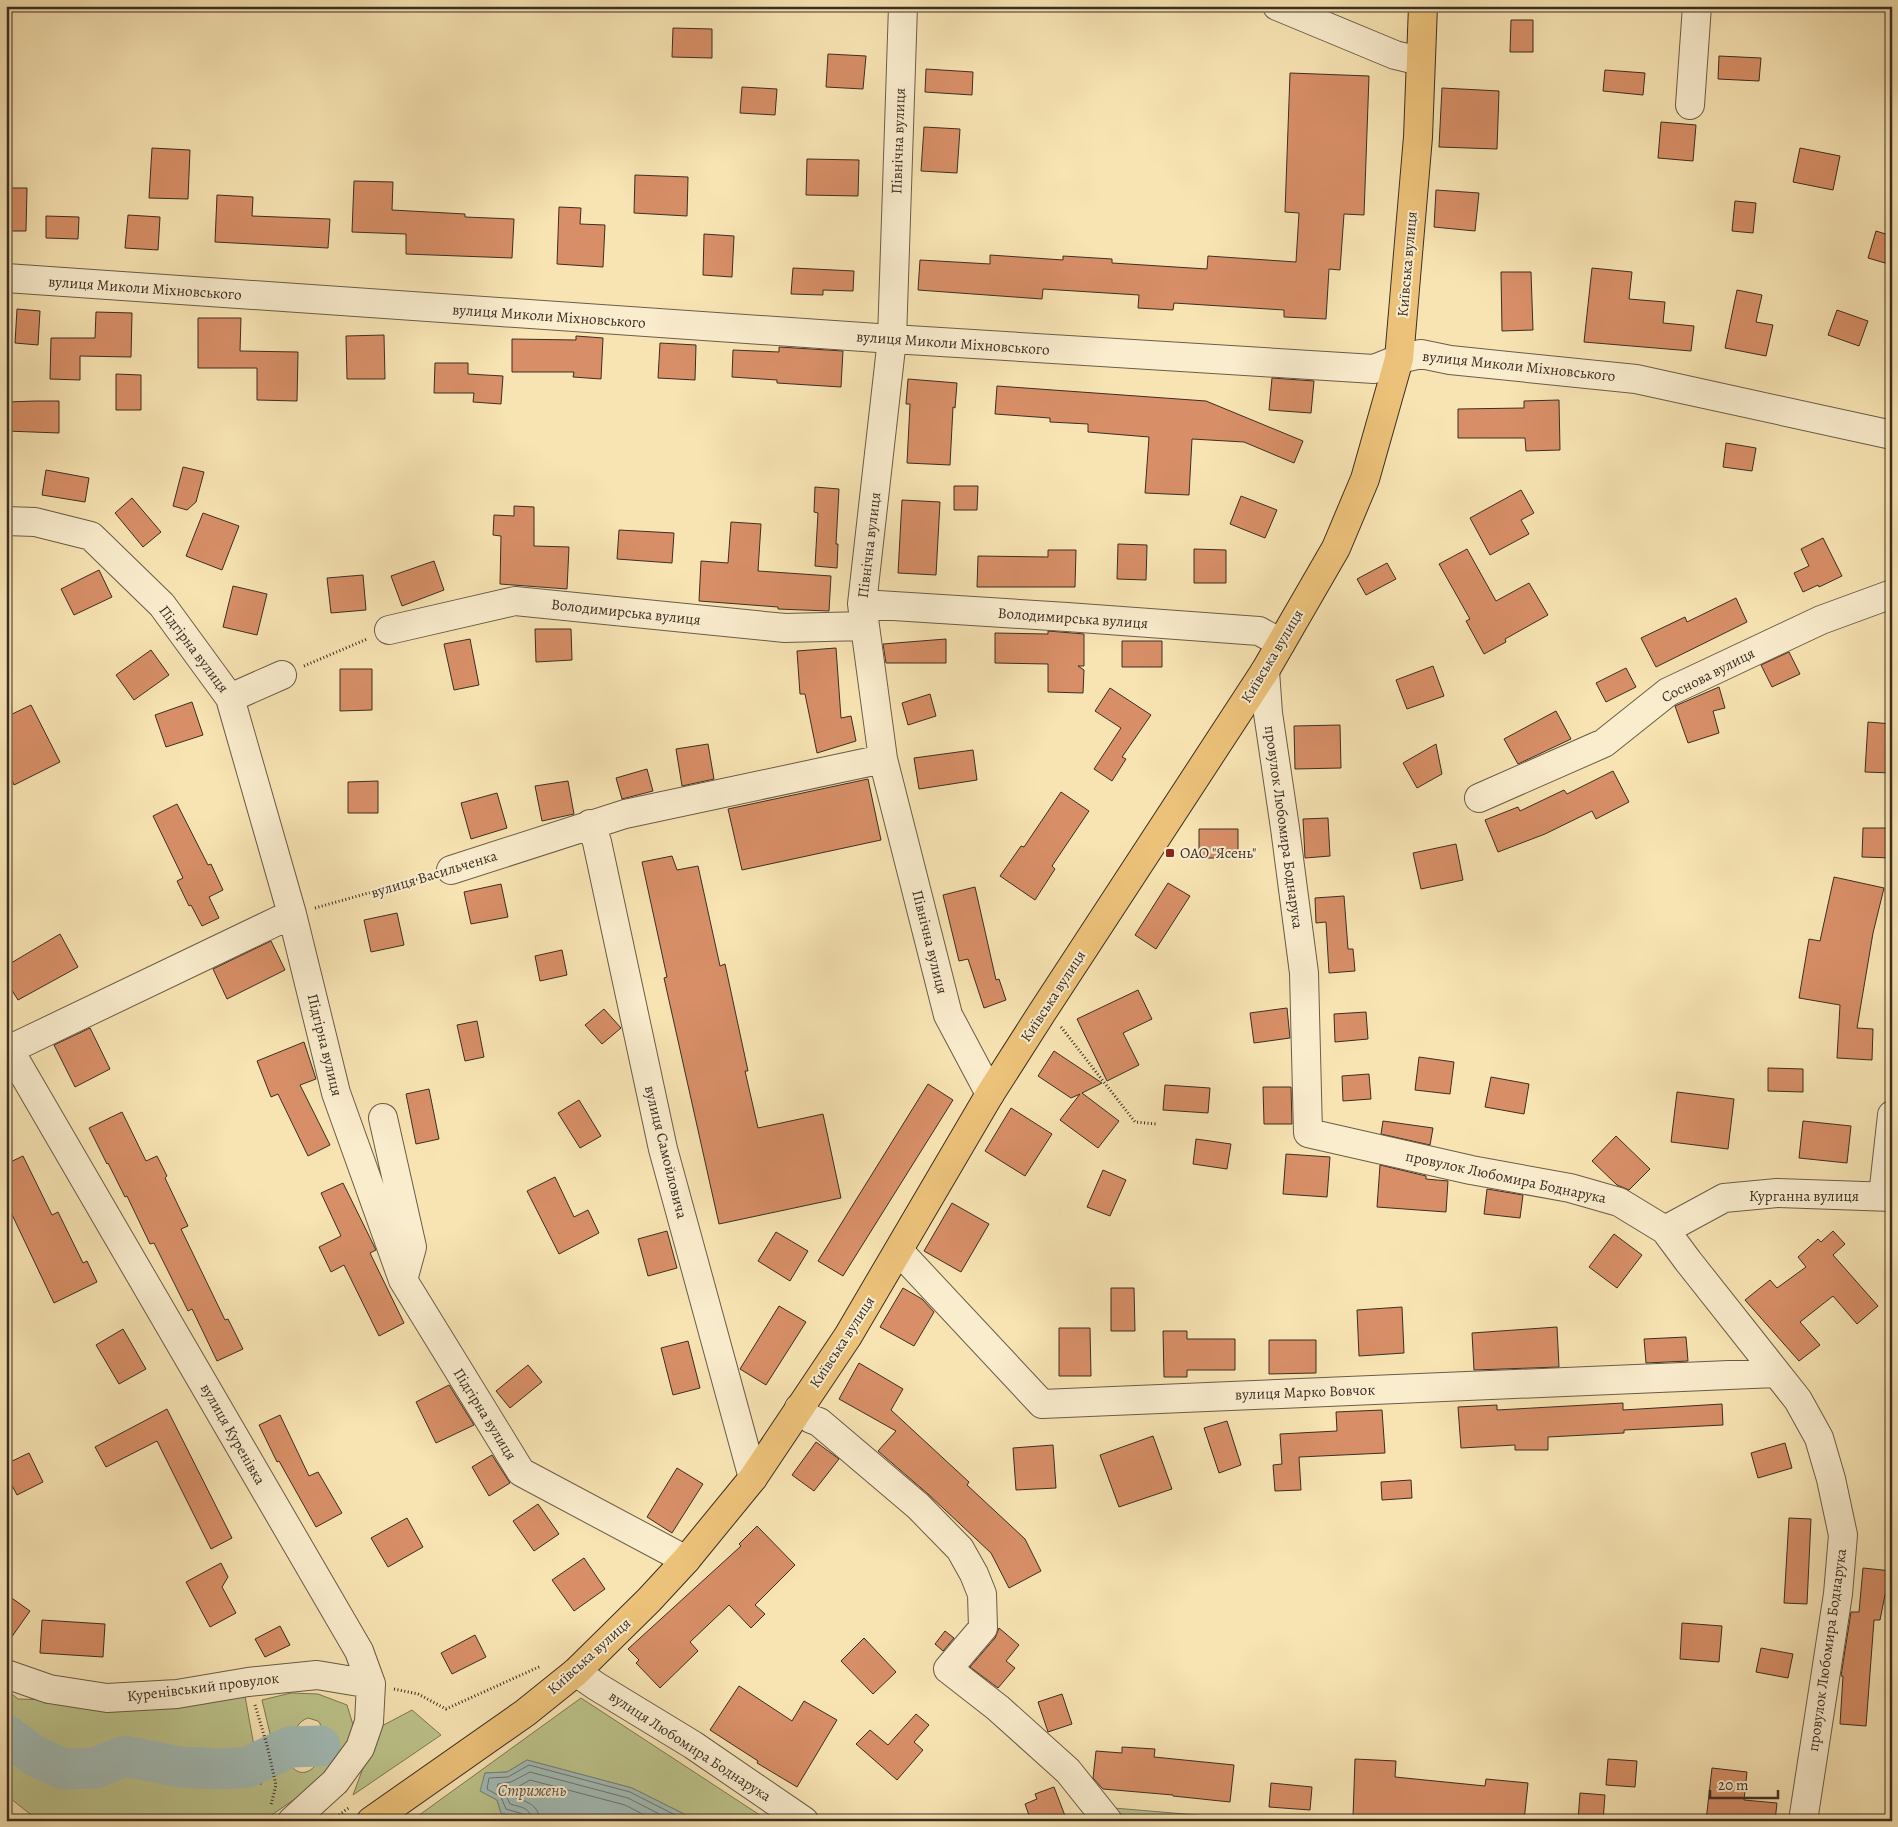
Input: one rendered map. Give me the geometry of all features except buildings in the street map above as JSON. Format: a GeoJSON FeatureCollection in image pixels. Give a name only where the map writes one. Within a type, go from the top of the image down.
{"type":"FeatureCollection","features":[{"type":"Feature","properties":{"kind":"main road","name":"Київська вулиця"},"geometry":{"type":"LineString","coordinates":[[371,1821],[525,1712],[576,1672],[649,1600],[686,1560],[753,1478],[848,1336],[990,1094],[1265,671],[1336,548],[1365,479],[1399,358],[1418,138],[1423,6]]}},
{"type":"Feature","properties":{"kind":"street","name":"Північна вулиця"},"geometry":{"type":"LineString","coordinates":[[903,6],[892,339],[863,615],[883,759],[940,1018],[990,1094]]}},
{"type":"Feature","properties":{"kind":"street"},"geometry":{"type":"LineString","coordinates":[[1277,6],[1395,55],[1420,61]]}},
{"type":"Feature","properties":{"kind":"street"},"geometry":{"type":"LineString","coordinates":[[1690,105],[1697,6]]}},
{"type":"Feature","properties":{"kind":"street","name":"вулиця Миколи Міхновського"},"geometry":{"type":"LineString","coordinates":[[6,278],[892,339],[1374,369],[1399,358],[1421,354],[1450,360],[1636,379],[1892,435]]}},
{"type":"Feature","properties":{"kind":"street","name":"Підгірна вулиця"},"geometry":{"type":"LineString","coordinates":[[6,521],[35,522],[92,536],[162,605],[230,698],[292,914],[336,1093],[403,1280],[521,1472],[686,1560]]}},
{"type":"Feature","properties":{"kind":"street","name":"Соснова вулиця"},"geometry":{"type":"LineString","coordinates":[[1479,798],[1604,744],[1668,692],[1821,620],[1892,594]]}},
{"type":"Feature","properties":{"kind":"street","name":"Володимирська вулиця"},"geometry":{"type":"LineString","coordinates":[[389,630],[515,601],[785,628],[863,615],[1067,616],[1258,631],[1281,643]]}},
{"type":"Feature","properties":{"kind":"street","name":"провулок Любомира Боднарука"},"geometry":{"type":"LineString","coordinates":[[1265,671],[1268,713],[1304,973],[1308,1133],[1471,1170],[1570,1188],[1619,1202],[1665,1230],[1688,1262],[1798,1400],[1818,1438],[1831,1479],[1843,1535],[1838,1594],[1803,1821]]}},
{"type":"Feature","properties":{"kind":"street"},"geometry":{"type":"LineString","coordinates":[[230,698],[282,675]]}},
{"type":"Feature","properties":{"kind":"street","name":"вулиця Васильченка"},"geometry":{"type":"LineString","coordinates":[[452,870],[590,824],[626,814],[883,759]]}},
{"type":"Feature","properties":{"kind":"street","name":"вулиця Самойловича"},"geometry":{"type":"LineString","coordinates":[[590,824],[597,842],[664,1149],[753,1478]]}},
{"type":"Feature","properties":{"kind":"street"},"geometry":{"type":"LineString","coordinates":[[7,1048],[292,914]]}},
{"type":"Feature","properties":{"kind":"street","name":"вулиця Куренівка"},"geometry":{"type":"LineString","coordinates":[[7,1048],[359,1651],[371,1684],[369,1722],[360,1748],[335,1782],[292,1821]]}},
{"type":"Feature","properties":{"kind":"street"},"geometry":{"type":"LineString","coordinates":[[1887,1197],[1892,1115]]}},
{"type":"Feature","properties":{"kind":"street"},"geometry":{"type":"LineString","coordinates":[[383,1118],[412,1247],[403,1280]]}},
{"type":"Feature","properties":{"kind":"street","name":"Курганна вулиця"},"geometry":{"type":"LineString","coordinates":[[1665,1230],[1724,1198],[1777,1194],[1887,1197]]}},
{"type":"Feature","properties":{"kind":"street","name":"вулиця Марко Вовчок"},"geometry":{"type":"LineString","coordinates":[[899,1251],[1042,1404],[1776,1372]]}},
{"type":"Feature","properties":{"kind":"street"},"geometry":{"type":"LineString","coordinates":[[800,1408],[918,1506],[960,1549],[974,1574],[982,1594],[983,1628],[948,1669],[998,1708],[1068,1772],[1108,1821]]}},
{"type":"Feature","properties":{"kind":"street","name":"вулиця Любомира Боднарука"},"geometry":{"type":"LineString","coordinates":[[576,1672],[693,1745],[804,1821]]}},
{"type":"Feature","properties":{"kind":"street","name":"Куренівський провулок"},"geometry":{"type":"LineString","coordinates":[[6,1674],[50,1689],[108,1698],[177,1694],[248,1682],[317,1675],[371,1684]]}},
{"type":"Feature","properties":{"kind":"path"},"geometry":{"type":"LineString","coordinates":[[316,662],[389,630]]}},
{"type":"Feature","properties":{"kind":"path","name":"вулиця Васильченка"},"geometry":{"type":"LineString","coordinates":[[292,914],[452,870]]}},
{"type":"Feature","properties":{"kind":"path"},"geometry":{"type":"LineString","coordinates":[[1043,1011],[1061,1027],[1135,1122],[1156,1124]]}},
{"type":"Feature","properties":{"kind":"path"},"geometry":{"type":"LineString","coordinates":[[418,1694],[446,1709],[557,1658],[576,1672]]}},
{"type":"Feature","properties":{"kind":"path"},"geometry":{"type":"LineString","coordinates":[[248,1682],[267,1745],[276,1786]]}},
{"type":"Feature","properties":{"kind":"green space"},"geometry":{"type":"Polygon","coordinates":[[[6,1689],[18,1699],[151,1703],[245,1696],[261,1785],[260,1762],[288,1754],[291,1765],[297,1771],[306,1772],[315,1766],[322,1736],[321,1726],[318,1721],[308,1718],[299,1724],[292,1741],[272,1742],[262,1700],[291,1693],[318,1694],[347,1705],[357,1738],[341,1767],[263,1821],[39,1821],[6,1795],[6,1689]]]}},
{"type":"Feature","properties":{"kind":"green space"},"geometry":{"type":"Polygon","coordinates":[[[581,1698],[769,1821],[698,1821],[632,1788],[527,1760],[507,1772],[485,1773],[481,1791],[497,1800],[501,1813],[529,1821],[411,1821],[581,1698]]]}},
{"type":"Feature","properties":{"kind":"green space"},"geometry":{"type":"Polygon","coordinates":[[[412,1710],[441,1735],[353,1795],[378,1728],[412,1710]]]}},
{"type":"Feature","properties":{"kind":"green space"},"geometry":{"type":"Polygon","coordinates":[[[1102,1807],[1268,1821],[1113,1821],[1102,1807]]]}},
{"type":"Feature","properties":{"kind":"water","name":"Стрижень"},"geometry":{"type":"Polygon","coordinates":[[[527,1760],[632,1788],[698,1821],[529,1821],[501,1813],[497,1800],[480,1791],[485,1773],[507,1772],[527,1760]]]}},
{"type":"Feature","properties":{"kind":"waterway","name":"Стрижень"},"geometry":{"type":"LineString","coordinates":[[6,1735],[35,1756],[63,1769],[95,1768],[125,1756],[180,1767],[222,1769],[248,1767],[290,1747],[320,1746]]}},
{"type":"Feature","properties":{"kind":"place","name":"ОАО \"Ясень\""},"geometry":{"type":"Point","coordinates":[1170,853]}}]}
